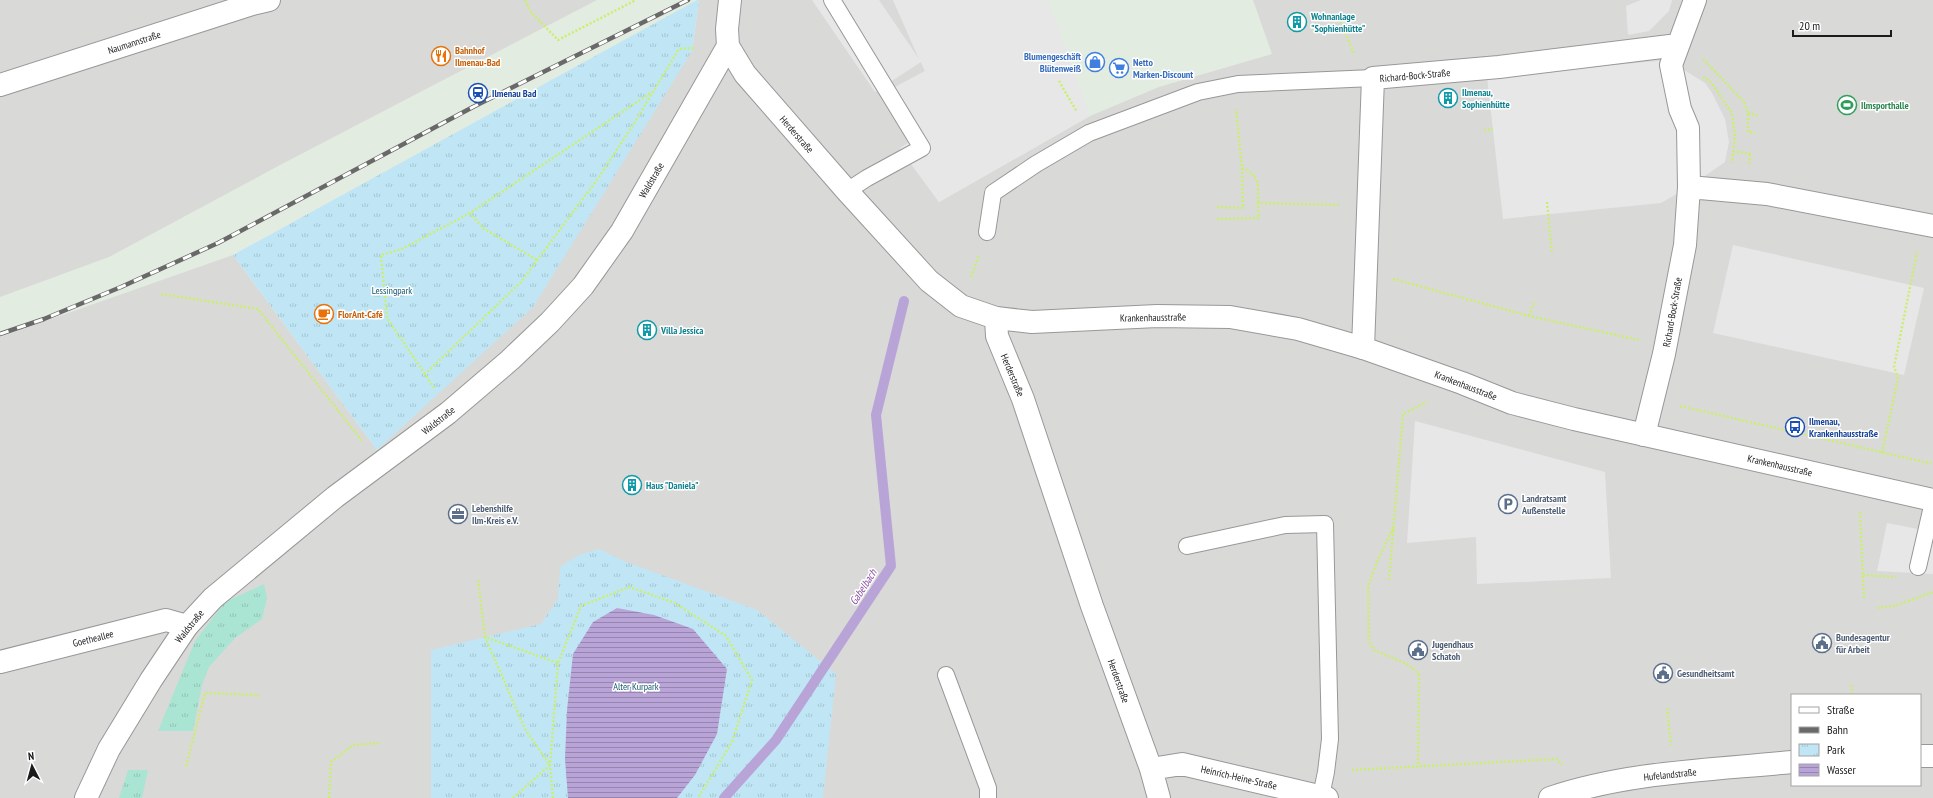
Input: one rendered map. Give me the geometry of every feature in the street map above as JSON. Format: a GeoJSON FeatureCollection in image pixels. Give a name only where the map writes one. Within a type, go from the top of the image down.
{"type":"FeatureCollection","features":[{"type":"Feature","properties":{"kind":"street","name":"Naumannstraße"},"geometry":{"type":"LineString","coordinates":[[0,85],[252,4],[269,0]]}},
{"type":"Feature","properties":{"kind":"street"},"geometry":{"type":"LineString","coordinates":[[728,46],[727,29],[730,0]]}},
{"type":"Feature","properties":{"kind":"street"},"geometry":{"type":"LineString","coordinates":[[1671,65],[1695,0]]}},
{"type":"Feature","properties":{"kind":"street","name":"Richard-Bock-Straße"},"geometry":{"type":"LineString","coordinates":[[1363,348],[1369,205],[1368,78],[1499,67],[1678,45]]}},
{"type":"Feature","properties":{"kind":"street","name":"Herderstraße"},"geometry":{"type":"LineString","coordinates":[[728,46],[745,74],[847,191],[929,281],[961,306],[996,318],[997,336],[1023,399],[1092,606],[1151,769],[1156,797]]}},
{"type":"Feature","properties":{"kind":"street","name":"Waldstraße"},"geometry":{"type":"LineString","coordinates":[[86,798],[109,749],[151,680],[187,626],[214,598],[336,497],[448,413],[510,360],[550,322],[583,286],[622,231],[728,46]]}},
{"type":"Feature","properties":{"kind":"street","name":"Richard-Bock-Straße"},"geometry":{"type":"LineString","coordinates":[[1644,435],[1664,354],[1685,245],[1689,187],[1688,128],[1680,108],[1671,65]]}},
{"type":"Feature","properties":{"kind":"street"},"geometry":{"type":"LineString","coordinates":[[1689,187],[1767,194],[1928,225]]}},
{"type":"Feature","properties":{"kind":"street","name":"Krankenhausstraße"},"geometry":{"type":"LineString","coordinates":[[996,318],[1032,322],[1158,316],[1230,317],[1298,329],[1363,348],[1462,383],[1512,403],[1644,435],[1933,501]]}},
{"type":"Feature","properties":{"kind":"street","name":"Goetheallee"},"geometry":{"type":"LineString","coordinates":[[0,662],[166,620],[187,626]]}},
{"type":"Feature","properties":{"kind":"street"},"geometry":{"type":"LineString","coordinates":[[1921,756],[1933,756]]}},
{"type":"Feature","properties":{"kind":"street","name":"Hufelandstraße"},"geometry":{"type":"LineString","coordinates":[[1550,798],[1579,788],[1656,774],[1791,762]]}},
{"type":"Feature","properties":{"kind":"street","name":"Heinrich-Heine-Straße"},"geometry":{"type":"LineString","coordinates":[[1151,769],[1182,764],[1324,797]]}},
{"type":"Feature","properties":{"kind":"lane"},"geometry":{"type":"LineString","coordinates":[[832,0],[922,148],[867,178],[847,191]]}},
{"type":"Feature","properties":{"kind":"lane"},"geometry":{"type":"LineString","coordinates":[[987,232],[993,193],[1036,164],[1089,133],[1198,92],[1234,85],[1368,78]]}},
{"type":"Feature","properties":{"kind":"lane"},"geometry":{"type":"LineString","coordinates":[[1918,567],[1933,501]]}},
{"type":"Feature","properties":{"kind":"lane"},"geometry":{"type":"LineString","coordinates":[[1187,546],[1285,525],[1326,524],[1330,739],[1324,797]]}},
{"type":"Feature","properties":{"kind":"lane"},"geometry":{"type":"LineString","coordinates":[[946,675],[988,788],[988,798]]}},
{"type":"Feature","properties":{"kind":"path"},"geometry":{"type":"LineString","coordinates":[[525,0],[530,11],[558,40],[636,0]]}},
{"type":"Feature","properties":{"kind":"path"},"geometry":{"type":"LineString","coordinates":[[1338,14],[1368,78]]}},
{"type":"Feature","properties":{"kind":"path"},"geometry":{"type":"LineString","coordinates":[[1678,45],[1695,51],[1744,102],[1748,113],[1748,132],[1755,133]]}},
{"type":"Feature","properties":{"kind":"path"},"geometry":{"type":"LineString","coordinates":[[425,374],[521,282],[599,177],[679,49]]}},
{"type":"Feature","properties":{"kind":"path"},"geometry":{"type":"LineString","coordinates":[[1671,65],[1695,71],[1711,82],[1732,113],[1735,138],[1728,190]]}},
{"type":"Feature","properties":{"kind":"path"},"geometry":{"type":"LineString","coordinates":[[1059,81],[1089,133]]}},
{"type":"Feature","properties":{"kind":"path"},"geometry":{"type":"LineString","coordinates":[[1217,207],[1243,208],[1242,168],[1234,85]]}},
{"type":"Feature","properties":{"kind":"path"},"geometry":{"type":"LineString","coordinates":[[448,413],[425,374],[387,318],[381,255],[402,249],[470,213],[653,91]]}},
{"type":"Feature","properties":{"kind":"path"},"geometry":{"type":"LineString","coordinates":[[1748,113],[1759,116]]}},
{"type":"Feature","properties":{"kind":"path"},"geometry":{"type":"LineString","coordinates":[[1484,130],[1493,129]]}},
{"type":"Feature","properties":{"kind":"path"},"geometry":{"type":"LineString","coordinates":[[1733,151],[1750,153],[1749,164]]}},
{"type":"Feature","properties":{"kind":"path"},"geometry":{"type":"LineString","coordinates":[[1217,219],[1259,218],[1258,181],[1251,172],[1242,168]]}},
{"type":"Feature","properties":{"kind":"path"},"geometry":{"type":"LineString","coordinates":[[1547,202],[1552,254]]}},
{"type":"Feature","properties":{"kind":"path"},"geometry":{"type":"LineString","coordinates":[[1258,203],[1369,205]]}},
{"type":"Feature","properties":{"kind":"path"},"geometry":{"type":"LineString","coordinates":[[470,213],[483,228],[536,260]]}},
{"type":"Feature","properties":{"kind":"path"},"geometry":{"type":"LineString","coordinates":[[1882,453],[1898,378],[1894,367],[1928,225]]}},
{"type":"Feature","properties":{"kind":"path"},"geometry":{"type":"LineString","coordinates":[[961,306],[987,232]]}},
{"type":"Feature","properties":{"kind":"path"},"geometry":{"type":"LineString","coordinates":[[1366,271],[1528,316],[1644,341]]}},
{"type":"Feature","properties":{"kind":"path"},"geometry":{"type":"LineString","coordinates":[[161,294],[258,309],[380,464]]}},
{"type":"Feature","properties":{"kind":"path"},"geometry":{"type":"LineString","coordinates":[[1528,316],[1534,302]]}},
{"type":"Feature","properties":{"kind":"path"},"geometry":{"type":"LineString","coordinates":[[1388,580],[1403,414],[1462,383]]}},
{"type":"Feature","properties":{"kind":"path"},"geometry":{"type":"LineString","coordinates":[[1653,400],[1933,464]]}},
{"type":"Feature","properties":{"kind":"path"},"geometry":{"type":"LineString","coordinates":[[1859,483],[1864,600]]}},
{"type":"Feature","properties":{"kind":"path"},"geometry":{"type":"LineString","coordinates":[[1393,528],[1379,557],[1368,586],[1369,642],[1374,650],[1407,664],[1419,674],[1418,767]]}},
{"type":"Feature","properties":{"kind":"path"},"geometry":{"type":"LineString","coordinates":[[478,580],[485,637],[524,729],[550,765]]}},
{"type":"Feature","properties":{"kind":"path"},"geometry":{"type":"LineString","coordinates":[[553,798],[550,765],[558,663],[581,606],[629,587],[675,603],[726,636],[752,680],[732,742],[698,798]]}},
{"type":"Feature","properties":{"kind":"path"},"geometry":{"type":"LineString","coordinates":[[1877,608],[1894,606],[1933,592]]}},
{"type":"Feature","properties":{"kind":"path"},"geometry":{"type":"LineString","coordinates":[[485,637],[558,663]]}},
{"type":"Feature","properties":{"kind":"path"},"geometry":{"type":"LineString","coordinates":[[1851,685],[1852,694]]}},
{"type":"Feature","properties":{"kind":"path"},"geometry":{"type":"LineString","coordinates":[[186,766],[205,693],[258,695],[258,697]]}},
{"type":"Feature","properties":{"kind":"path"},"geometry":{"type":"LineString","coordinates":[[1667,708],[1673,773]]}},
{"type":"Feature","properties":{"kind":"path"},"geometry":{"type":"LineString","coordinates":[[329,798],[331,762],[353,745],[379,743]]}},
{"type":"Feature","properties":{"kind":"path"},"geometry":{"type":"LineString","coordinates":[[1326,772],[1557,759],[1579,788]]}},
{"type":"Feature","properties":{"kind":"path"},"geometry":{"type":"LineString","coordinates":[[513,798],[550,765]]}},
{"type":"Feature","properties":{"kind":"shaded area"},"geometry":{"type":"Polygon","coordinates":[[[0,0],[597,0],[280,165],[109,257],[0,297],[0,0]]]}},
{"type":"Feature","properties":{"kind":"shaded area"},"geometry":{"type":"Polygon","coordinates":[[[699,0],[893,0],[925,71],[884,93],[911,141],[900,149],[939,202],[1090,116],[1159,87],[1272,54],[1253,0],[1933,0],[1933,798],[0,798],[0,337],[233,255],[377,450],[692,51],[699,0]]]}},
{"type":"Feature","properties":{"kind":"shaded area"},"geometry":{"type":"Polygon","coordinates":[[[812,0],[879,0],[919,59],[893,0],[1048,0],[1090,116],[939,202],[900,148],[911,141],[883,94],[925,71],[921,62],[875,92],[812,0]]]}},
{"type":"Feature","properties":{"kind":"shaded area"},"geometry":{"type":"Polygon","coordinates":[[[1641,0],[1672,0],[1669,11],[1649,31],[1628,35],[1626,6],[1641,0]]]}},
{"type":"Feature","properties":{"kind":"shaded area"},"geometry":{"type":"Polygon","coordinates":[[[1668,60],[1705,83],[1712,93],[1725,119],[1729,142],[1725,162],[1689,187],[1661,203],[1503,219],[1487,77],[1668,60]]]}},
{"type":"Feature","properties":{"kind":"shaded area"},"geometry":{"type":"Polygon","coordinates":[[[1733,245],[1924,288],[1904,375],[1713,333],[1733,245]]]}},
{"type":"Feature","properties":{"kind":"shaded area","name":"Landratsamt Außenstelle"},"geometry":{"type":"Polygon","coordinates":[[[1415,421],[1605,472],[1611,578],[1477,584],[1476,537],[1407,543],[1415,421]]]}},
{"type":"Feature","properties":{"kind":"shaded area"},"geometry":{"type":"Polygon","coordinates":[[[1887,523],[1933,532],[1933,574],[1877,571],[1887,523]]]}},
{"type":"Feature","properties":{"kind":"green space","name":"Lessingpark"},"geometry":{"type":"Polygon","coordinates":[[[699,0],[692,51],[533,307],[377,450],[233,255],[699,0]]]}},
{"type":"Feature","properties":{"kind":"green space","name":"Alter Kurpark"},"geometry":{"type":"Polygon","coordinates":[[[599,549],[626,562],[757,610],[836,674],[823,798],[431,798],[431,650],[541,624],[558,599],[560,567],[579,555],[599,549]]]}},
{"type":"Feature","properties":{"kind":"green space"},"geometry":{"type":"Polygon","coordinates":[[[264,584],[267,598],[262,619],[235,638],[209,667],[202,685],[193,731],[158,731],[195,641],[225,602],[264,584]]]}},
{"type":"Feature","properties":{"kind":"green space"},"geometry":{"type":"Polygon","coordinates":[[[128,770],[148,770],[142,798],[119,798],[128,770]]]}},
{"type":"Feature","properties":{"kind":"water"},"geometry":{"type":"Polygon","coordinates":[[[617,608],[654,615],[693,629],[727,669],[717,734],[695,775],[677,798],[568,798],[565,759],[567,710],[573,654],[593,622],[617,608]]]}},
{"type":"Feature","properties":{"kind":"waterway","name":"Gabelbach"},"geometry":{"type":"LineString","coordinates":[[724,798],[776,740],[891,566],[876,415],[904,301]]}},
{"type":"Feature","properties":{"kind":"railway"},"geometry":{"type":"LineString","coordinates":[[0,334],[44,319],[121,287],[218,243],[473,107],[688,0]]}},
{"type":"Feature","properties":{"kind":"place","name":"Wohnanlage \"Sophienhütte\""},"geometry":{"type":"Point","coordinates":[1297,22]}},
{"type":"Feature","properties":{"kind":"place","name":"Bahnhof Ilmenau-Bad"},"geometry":{"type":"Point","coordinates":[441,56]}},
{"type":"Feature","properties":{"kind":"place","name":"Blumengeschäft Blütenweiß"},"geometry":{"type":"Point","coordinates":[1095,62]}},
{"type":"Feature","properties":{"kind":"place","name":"Netto Marken-Discount"},"geometry":{"type":"Point","coordinates":[1119,68]}},
{"type":"Feature","properties":{"kind":"place","name":"Ilmenau Bad"},"geometry":{"type":"Point","coordinates":[478,93]}},
{"type":"Feature","properties":{"kind":"place","name":"Ilmenau, Sophienhütte"},"geometry":{"type":"Point","coordinates":[1448,98]}},
{"type":"Feature","properties":{"kind":"place","name":"Ilmsporthalle"},"geometry":{"type":"Point","coordinates":[1847,105]}},
{"type":"Feature","properties":{"kind":"place","name":"FlorAnt-Café"},"geometry":{"type":"Point","coordinates":[324,314]}},
{"type":"Feature","properties":{"kind":"place","name":"Villa Jessica"},"geometry":{"type":"Point","coordinates":[647,330]}},
{"type":"Feature","properties":{"kind":"place","name":"Ilmenau, Krankenhausstraße"},"geometry":{"type":"Point","coordinates":[1795,427]}},
{"type":"Feature","properties":{"kind":"place","name":"Haus \"Daniela\""},"geometry":{"type":"Point","coordinates":[632,485]}},
{"type":"Feature","properties":{"kind":"place","name":"Landratsamt Außenstelle"},"geometry":{"type":"Point","coordinates":[1508,504]}},
{"type":"Feature","properties":{"kind":"place","name":"Lebenshilfe Ilm-Kreis e.V."},"geometry":{"type":"Point","coordinates":[458,514]}},
{"type":"Feature","properties":{"kind":"place","name":"Bundesagentur für Arbeit"},"geometry":{"type":"Point","coordinates":[1822,643]}},
{"type":"Feature","properties":{"kind":"place","name":"Jugendhaus Schatoh"},"geometry":{"type":"Point","coordinates":[1418,650]}},
{"type":"Feature","properties":{"kind":"place","name":"Gesundheitsamt"},"geometry":{"type":"Point","coordinates":[1663,673]}}]}
